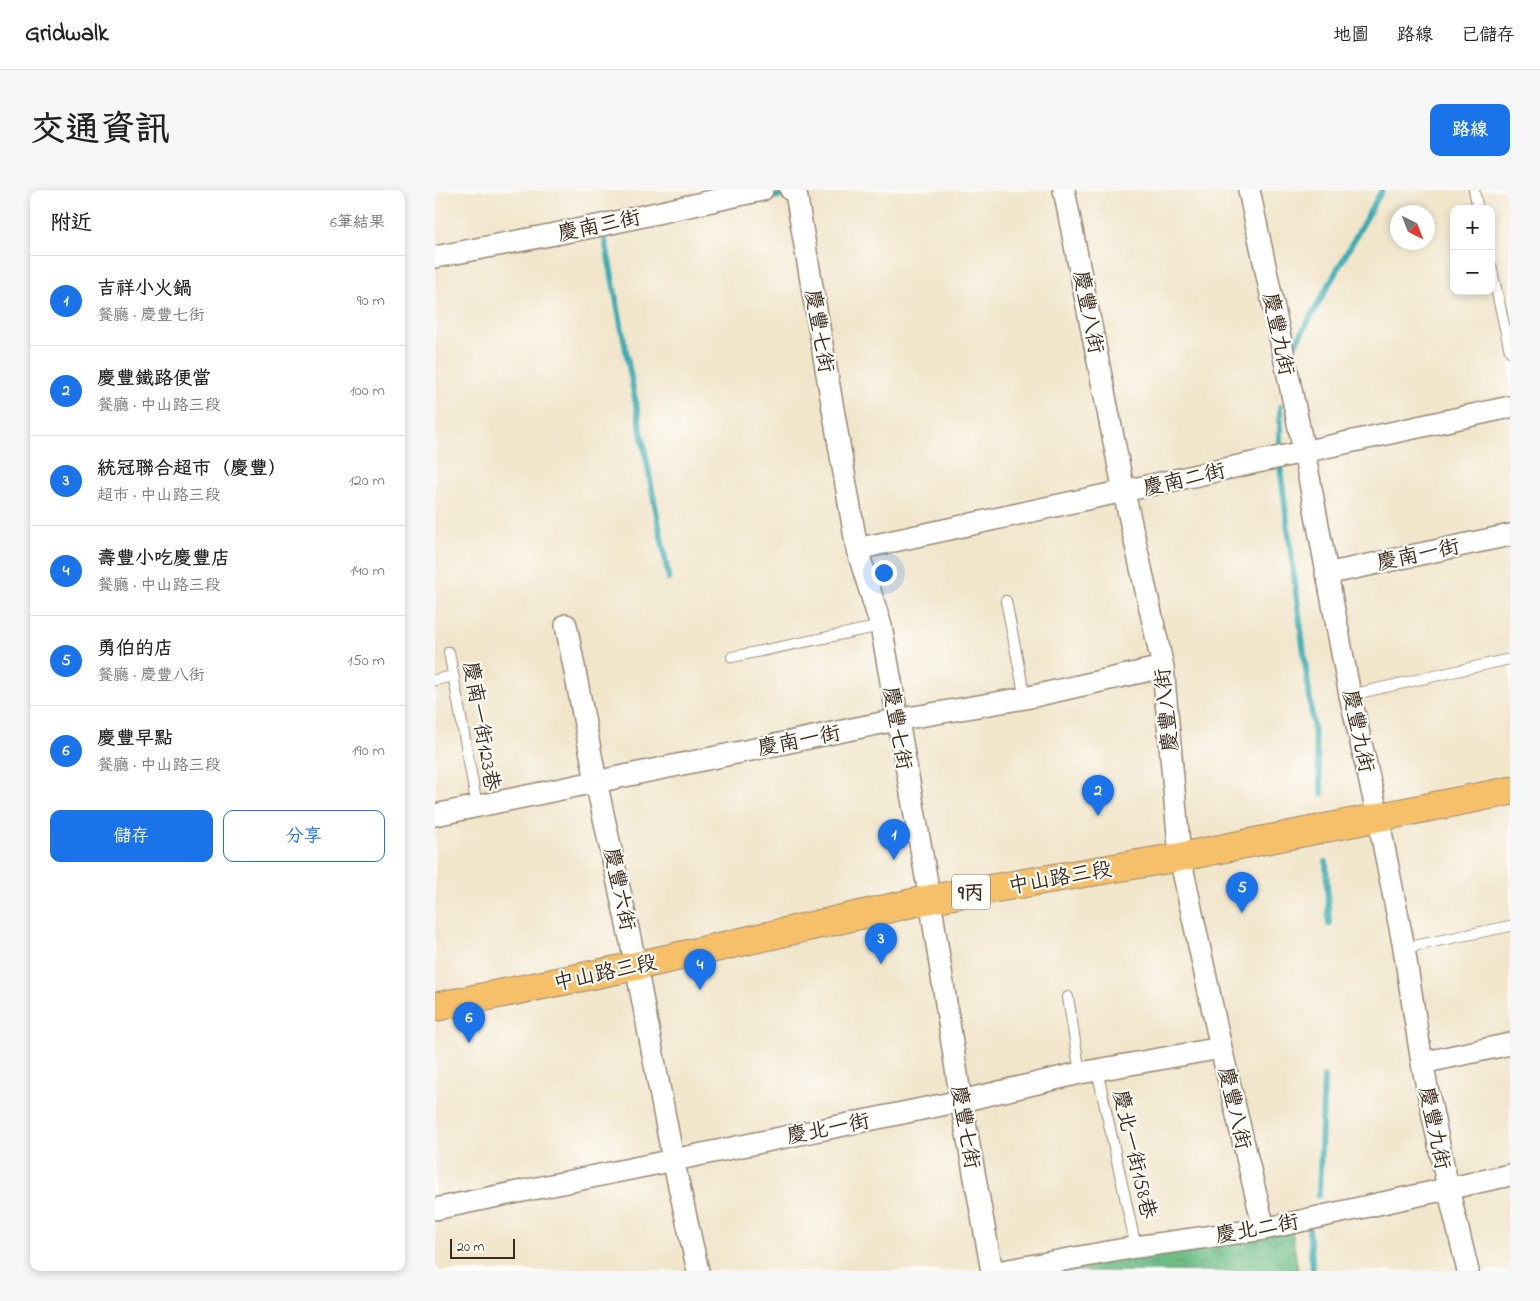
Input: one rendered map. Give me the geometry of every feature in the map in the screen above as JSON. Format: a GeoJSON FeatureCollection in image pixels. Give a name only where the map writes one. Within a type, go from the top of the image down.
{"type":"FeatureCollection","features":[{"type":"Feature","properties":{"kind":"main road","name":"中山路三段"},"geometry":{"type":"LineString","coordinates":[[435,1006],[636,966],[929,899],[1180,857],[1510,791]]}},
{"type":"Feature","properties":{"kind":"street","name":"慶南三街"},"geometry":{"type":"LineString","coordinates":[[435,257],[602,225],[762,190]]}},
{"type":"Feature","properties":{"kind":"street","name":"慶豐七街"},"geometry":{"type":"LineString","coordinates":[[791,190],[796,193],[857,549],[881,626],[896,720],[929,899],[961,1101],[992,1271]]}},
{"type":"Feature","properties":{"kind":"street","name":"慶豐八街"},"geometry":{"type":"LineString","coordinates":[[1065,190],[1124,492],[1163,667],[1180,857],[1221,1048],[1264,1229]]}},
{"type":"Feature","properties":{"kind":"street","name":"慶豐九街"},"geometry":{"type":"LineString","coordinates":[[1249,190],[1304,451],[1326,574],[1378,816],[1404,948],[1422,1063],[1448,1188],[1468,1271]]}},
{"type":"Feature","properties":{"kind":"street","name":"慶南二街"},"geometry":{"type":"LineString","coordinates":[[857,549],[1510,407]]}},
{"type":"Feature","properties":{"kind":"street","name":"慶南一街"},"geometry":{"type":"LineString","coordinates":[[1326,574],[1510,535]]}},
{"type":"Feature","properties":{"kind":"street","name":"慶豐六街"},"geometry":{"type":"LineString","coordinates":[[566,625],[596,781],[636,966],[673,1160],[698,1271]]}},
{"type":"Feature","properties":{"kind":"street","name":"慶南一街"},"geometry":{"type":"LineString","coordinates":[[435,814],[896,720],[1025,698],[1163,667]]}},
{"type":"Feature","properties":{"kind":"street"},"geometry":{"type":"LineString","coordinates":[[1422,1063],[1510,1044]]}},
{"type":"Feature","properties":{"kind":"street","name":"慶北一街"},"geometry":{"type":"LineString","coordinates":[[435,1210],[961,1101],[1088,1072],[1221,1048]]}},
{"type":"Feature","properties":{"kind":"street","name":"慶北二街"},"geometry":{"type":"LineString","coordinates":[[1003,1271],[1136,1247],[1264,1229],[1510,1175]]}},
{"type":"Feature","properties":{"kind":"lane"},"geometry":{"type":"LineString","coordinates":[[1474,190],[1477,205]]}},
{"type":"Feature","properties":{"kind":"lane"},"geometry":{"type":"LineString","coordinates":[[1495,284],[1510,351]]}},
{"type":"Feature","properties":{"kind":"lane"},"geometry":{"type":"LineString","coordinates":[[1006,601],[1025,698]]}},
{"type":"Feature","properties":{"kind":"lane"},"geometry":{"type":"LineString","coordinates":[[732,657],[881,626]]}},
{"type":"Feature","properties":{"kind":"lane","name":"慶南一街123巷"},"geometry":{"type":"LineString","coordinates":[[449,652],[477,806]]}},
{"type":"Feature","properties":{"kind":"lane"},"geometry":{"type":"LineString","coordinates":[[1351,695],[1510,659]]}},
{"type":"Feature","properties":{"kind":"lane"},"geometry":{"type":"LineString","coordinates":[[435,680],[453,676]]}},
{"type":"Feature","properties":{"kind":"lane"},"geometry":{"type":"LineString","coordinates":[[1404,948],[1510,926]]}},
{"type":"Feature","properties":{"kind":"lane","name":"慶北一街158巷"},"geometry":{"type":"LineString","coordinates":[[1068,997],[1136,1247]]}},
{"type":"Feature","properties":{"kind":"green space"},"geometry":{"type":"Polygon","coordinates":[[[1291,1223],[1298,1271],[1051,1271],[1291,1223]]]}},
{"type":"Feature","properties":{"kind":"waterway"},"geometry":{"type":"LineString","coordinates":[[761,199],[811,190]]}},
{"type":"Feature","properties":{"kind":"waterway"},"geometry":{"type":"LineString","coordinates":[[1296,343],[1382,190]]}},
{"type":"Feature","properties":{"kind":"waterway"},"geometry":{"type":"LineString","coordinates":[[603,229],[669,579]]}},
{"type":"Feature","properties":{"kind":"waterway"},"geometry":{"type":"LineString","coordinates":[[1280,407],[1280,444]]}},
{"type":"Feature","properties":{"kind":"waterway"},"geometry":{"type":"LineString","coordinates":[[1280,466],[1322,794]]}},
{"type":"Feature","properties":{"kind":"waterway"},"geometry":{"type":"LineString","coordinates":[[1326,862],[1329,924]]}},
{"type":"Feature","properties":{"kind":"waterway"},"geometry":{"type":"LineString","coordinates":[[1319,1195],[1324,1077]]}},
{"type":"Feature","properties":{"kind":"waterway"},"geometry":{"type":"LineString","coordinates":[[1309,1229],[1313,1271]]}},
{"type":"Feature","properties":{"kind":"place","name":"慶豐鐵路便當"},"geometry":{"type":"Point","coordinates":[1098,816]}},
{"type":"Feature","properties":{"kind":"place","name":"吉祥小火鍋"},"geometry":{"type":"Point","coordinates":[894,860]}},
{"type":"Feature","properties":{"kind":"place","name":"勇伯的店"},"geometry":{"type":"Point","coordinates":[1242,913]}},
{"type":"Feature","properties":{"kind":"place","name":"統冠聯合超市（慶豐）"},"geometry":{"type":"Point","coordinates":[881,964]}},
{"type":"Feature","properties":{"kind":"place","name":"壽豐小吃慶豐店"},"geometry":{"type":"Point","coordinates":[700,990]}},
{"type":"Feature","properties":{"kind":"place","name":"慶豐早點"},"geometry":{"type":"Point","coordinates":[469,1043]}}]}
